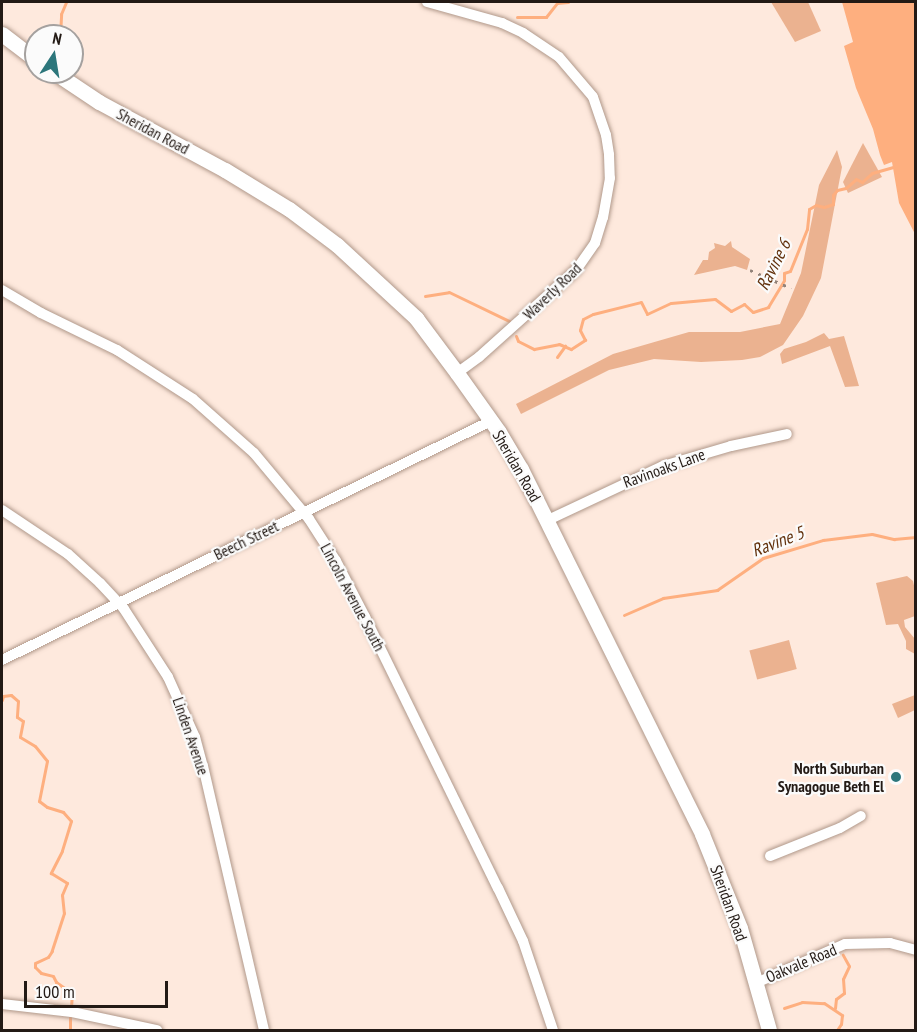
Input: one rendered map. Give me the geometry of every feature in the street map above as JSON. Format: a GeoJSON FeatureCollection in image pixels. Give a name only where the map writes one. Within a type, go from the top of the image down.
{"type":"FeatureCollection","features":[{"type":"Feature","properties":{"kind":"street","name":"Waverly Road"},"geometry":{"type":"LineString","coordinates":[[427,2],[502,23],[524,33],[559,57],[593,97],[607,136],[609,155],[609,185],[595,243],[576,270],[488,350],[457,373]]}},
{"type":"Feature","properties":{"kind":"street"},"geometry":{"type":"LineString","coordinates":[[2,34],[24,51]]}},
{"type":"Feature","properties":{"kind":"street","name":"Sheridan Road"},"geometry":{"type":"LineString","coordinates":[[72,84],[99,102],[225,170],[289,209],[337,244],[416,318],[457,373],[521,469],[702,834],[740,928],[769,1030]]}},
{"type":"Feature","properties":{"kind":"street","name":"Lincoln Avenue South"},"geometry":{"type":"LineString","coordinates":[[2,290],[41,313],[117,350],[193,399],[254,453],[303,512],[336,561],[498,888],[523,941],[553,1030]]}},
{"type":"Feature","properties":{"kind":"street","name":"Beech Street"},"geometry":{"type":"LineString","coordinates":[[2,660],[491,421]]}},
{"type":"Feature","properties":{"kind":"street","name":"Ravinoaks Lane"},"geometry":{"type":"LineString","coordinates":[[548,520],[663,466],[731,446],[787,434]]}},
{"type":"Feature","properties":{"kind":"street","name":"Linden Avenue"},"geometry":{"type":"LineString","coordinates":[[2,510],[68,554],[117,603],[147,641],[168,676],[195,737],[264,1030]]}},
{"type":"Feature","properties":{"kind":"street"},"geometry":{"type":"LineString","coordinates":[[770,856],[840,828],[861,816]]}},
{"type":"Feature","properties":{"kind":"street","name":"Oakvale Road"},"geometry":{"type":"LineString","coordinates":[[756,983],[845,944],[890,943],[915,950]]}},
{"type":"Feature","properties":{"kind":"street"},"geometry":{"type":"LineString","coordinates":[[2,1005],[34,1007],[106,1018],[157,1030]]}},
{"type":"Feature","properties":{"kind":"shaded area"},"geometry":{"type":"Polygon","coordinates":[[[771,2],[808,2],[821,31],[795,42],[771,2]]]}},
{"type":"Feature","properties":{"kind":"shaded area"},"geometry":{"type":"Polygon","coordinates":[[[842,2],[915,2],[915,234],[899,203],[892,162],[884,165],[873,129],[856,88],[844,46],[853,42],[842,2]]]}},
{"type":"Feature","properties":{"kind":"shaded area"},"geometry":{"type":"Polygon","coordinates":[[[863,143],[882,177],[848,193],[843,182],[863,143]]]}},
{"type":"Feature","properties":{"kind":"shaded area"},"geometry":{"type":"Polygon","coordinates":[[[837,150],[842,167],[821,278],[803,316],[783,345],[760,357],[742,360],[701,362],[654,359],[609,370],[521,414],[516,404],[613,354],[689,332],[740,332],[780,324],[801,273],[819,185],[837,150]]]}},
{"type":"Feature","properties":{"kind":"shaded area"},"geometry":{"type":"Polygon","coordinates":[[[731,241],[732,247],[750,259],[747,270],[735,266],[694,275],[703,260],[708,260],[709,252],[715,248],[714,243],[725,246],[731,241]]]}},
{"type":"Feature","properties":{"kind":"shaded area"},"geometry":{"type":"Polygon","coordinates":[[[824,333],[829,339],[844,336],[859,386],[845,387],[830,346],[782,364],[780,354],[784,349],[824,333]]]}},
{"type":"Feature","properties":{"kind":"shaded area"},"geometry":{"type":"Polygon","coordinates":[[[907,576],[913,581],[915,590],[915,616],[904,620],[905,627],[915,639],[915,654],[906,649],[906,641],[898,624],[886,625],[876,583],[907,576]]]}},
{"type":"Feature","properties":{"kind":"shaded area"},"geometry":{"type":"Polygon","coordinates":[[[789,640],[797,669],[757,680],[749,651],[789,640]]]}},
{"type":"Feature","properties":{"kind":"shaded area"},"geometry":{"type":"Polygon","coordinates":[[[915,695],[915,710],[898,718],[892,704],[915,695]]]}},
{"type":"Feature","properties":{"kind":"waterway"},"geometry":{"type":"LineString","coordinates":[[61,24],[61,14],[66,2]]}},
{"type":"Feature","properties":{"kind":"waterway"},"geometry":{"type":"LineString","coordinates":[[517,17],[546,17],[557,3],[568,2]]}},
{"type":"Feature","properties":{"kind":"waterway","name":"Ravine 6"},"geometry":{"type":"LineString","coordinates":[[516,336],[518,341],[534,349],[559,344],[571,349],[585,340],[580,330],[583,319],[593,314],[641,302],[647,314],[671,303],[715,299],[731,311],[744,304],[753,312],[768,307],[784,280],[784,273],[790,271],[807,229],[809,209],[816,205],[824,207],[833,204],[833,195],[837,190],[846,188],[856,179],[862,182],[872,173],[893,167]]}},
{"type":"Feature","properties":{"kind":"waterway","name":"Ravine 6"},"geometry":{"type":"LineString","coordinates":[[425,296],[449,292],[509,321]]}},
{"type":"Feature","properties":{"kind":"waterway"},"geometry":{"type":"LineString","coordinates":[[557,357],[565,346]]}},
{"type":"Feature","properties":{"kind":"waterway","name":"Ravine 5"},"geometry":{"type":"LineString","coordinates":[[624,615],[663,598],[717,590],[763,558],[823,540],[872,534],[894,539],[916,537]]}},
{"type":"Feature","properties":{"kind":"waterway"},"geometry":{"type":"LineString","coordinates":[[2,700],[3,696],[11,695],[18,701],[17,717],[23,721],[20,737],[35,746],[47,761],[39,801],[47,807],[63,812],[71,821],[62,851],[51,873],[67,883],[62,895],[64,913],[52,951],[48,957],[35,963],[35,967],[41,973],[53,976],[56,982],[72,993],[71,1009]]}},
{"type":"Feature","properties":{"kind":"waterway"},"geometry":{"type":"LineString","coordinates":[[835,1008],[836,999],[844,993],[843,979],[849,966],[843,955]]}},
{"type":"Feature","properties":{"kind":"waterway"},"geometry":{"type":"LineString","coordinates":[[784,1008],[802,1002],[824,1003],[842,1015],[841,1024],[837,1030]]}},
{"type":"Feature","properties":{"kind":"waterway"},"geometry":{"type":"LineString","coordinates":[[70,1016],[70,1030]]}},
{"type":"Feature","properties":{"kind":"railway"},"geometry":{"type":"LineString","coordinates":[[750,270],[791,288]]}},
{"type":"Feature","properties":{"kind":"place","name":"North Suburban Synagogue Beth El"},"geometry":{"type":"Point","coordinates":[896,777]}}]}
